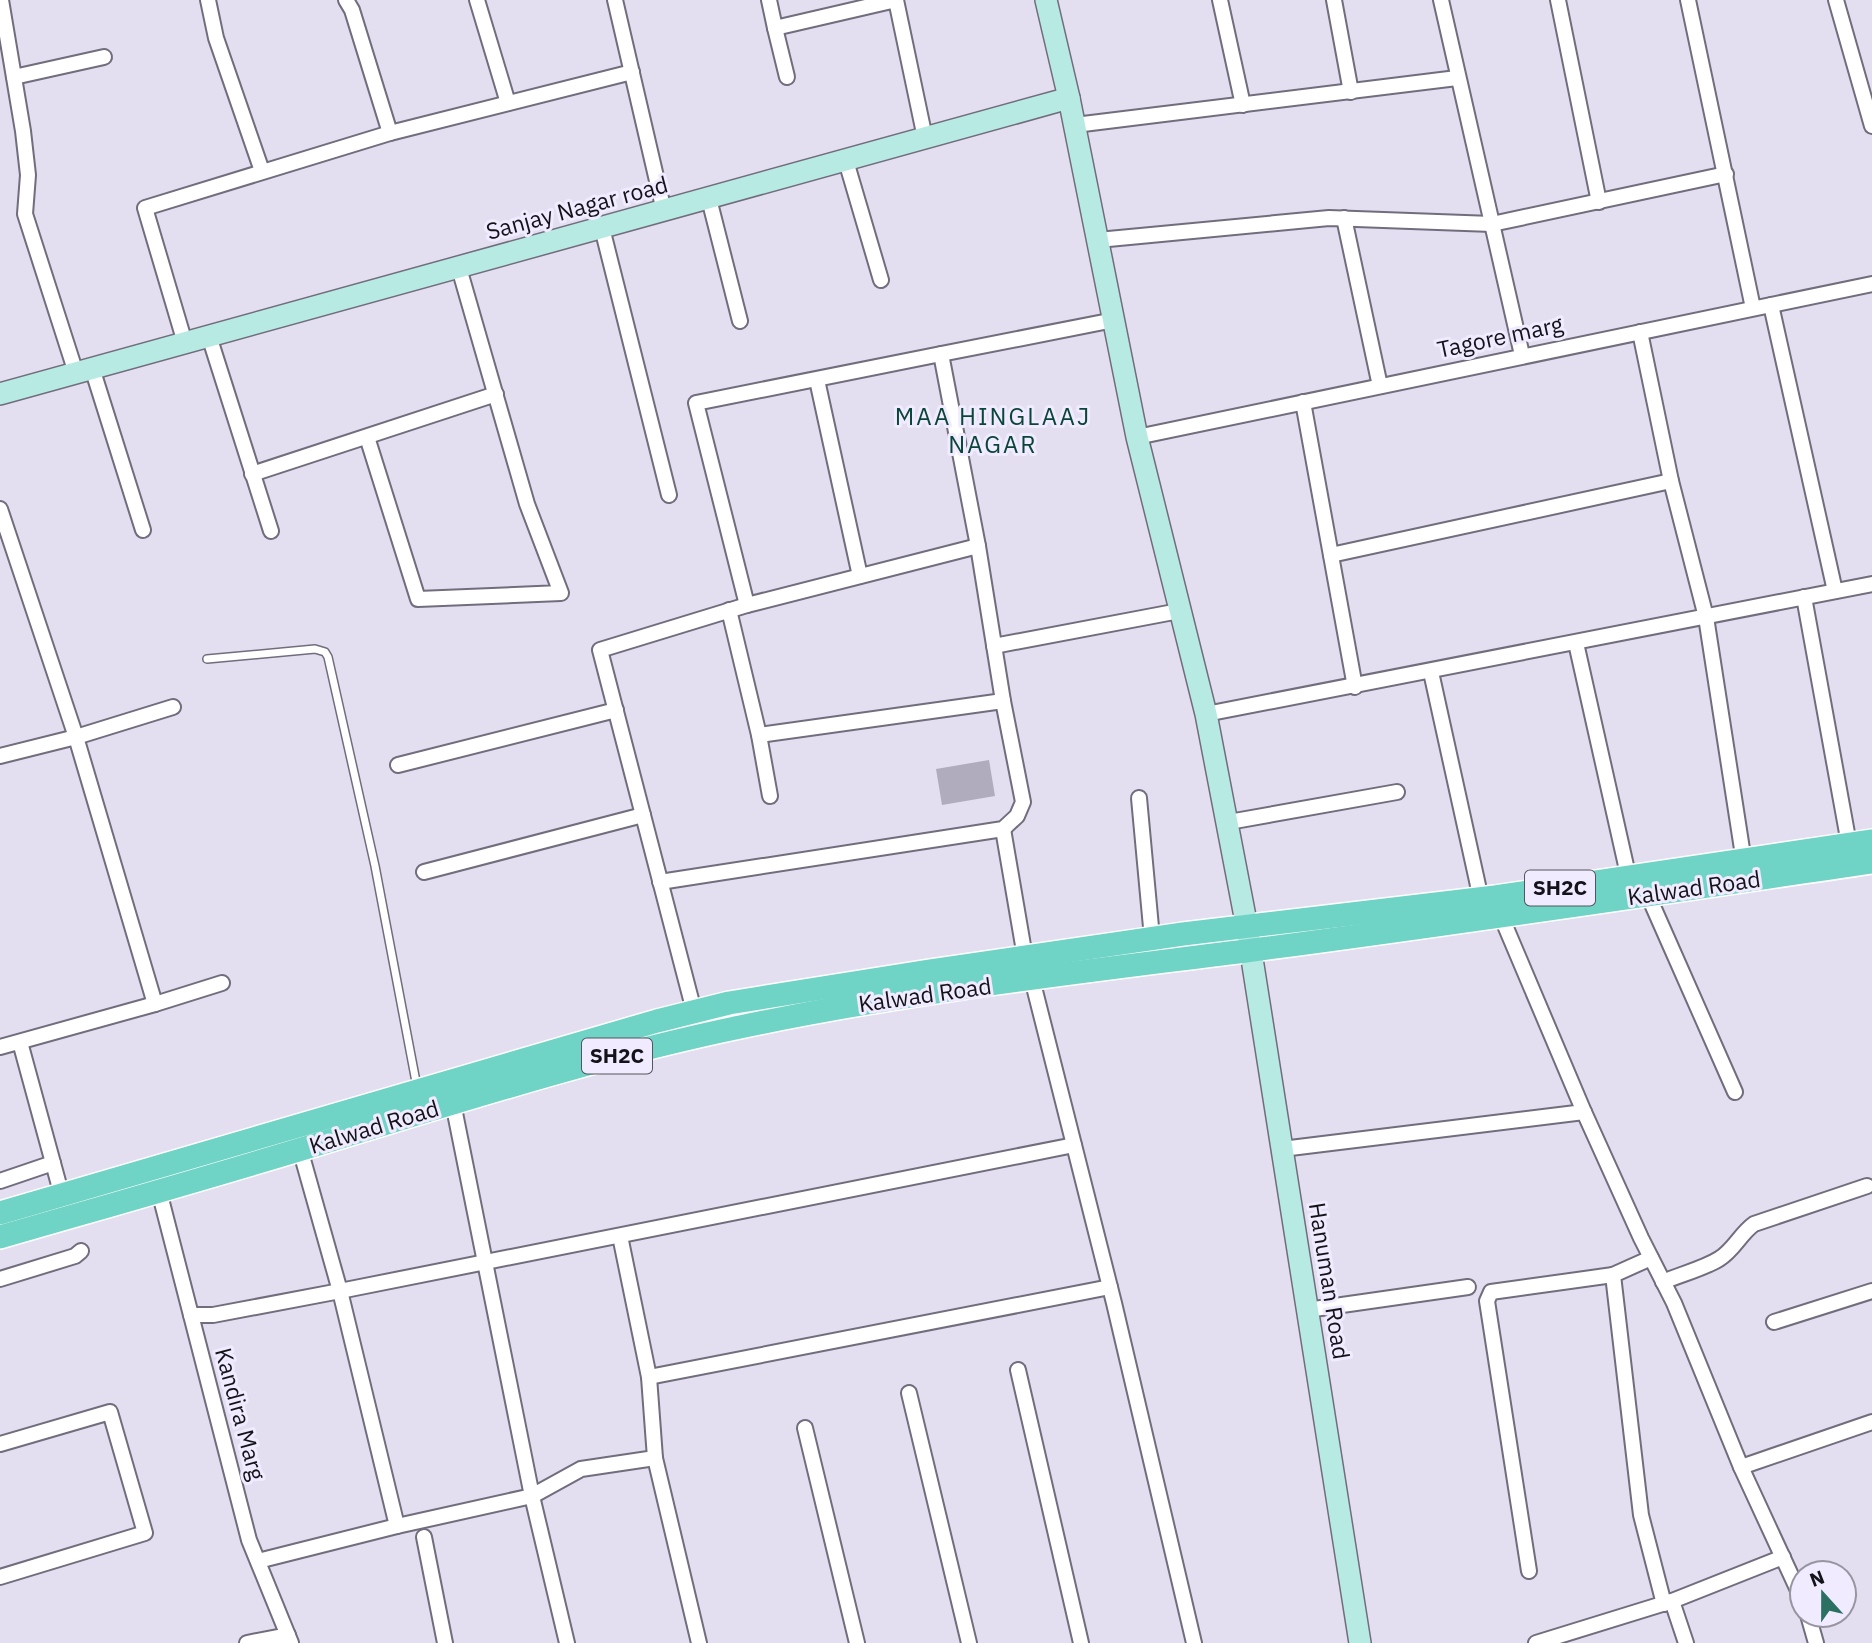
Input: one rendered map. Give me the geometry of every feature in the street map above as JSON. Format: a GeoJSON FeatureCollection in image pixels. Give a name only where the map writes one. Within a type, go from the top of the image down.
{"type":"FeatureCollection","features":[{"type":"Feature","properties":{"kind":"main road","name":"Kalwad Road"},"geometry":{"type":"LineString","coordinates":[[0,1237],[418,1091],[729,1003],[1152,938],[1629,879],[1861,842]]}},
{"type":"Feature","properties":{"kind":"main road","name":"Kalwad Road"},"geometry":{"type":"LineString","coordinates":[[0,1213],[62,1196],[149,1186],[300,1149],[650,1048],[732,1028],[833,1009],[1153,961],[1501,916],[1872,862]]}},
{"type":"Feature","properties":{"kind":"main road"},"geometry":{"type":"LineString","coordinates":[[729,1003],[732,1028]]}},
{"type":"Feature","properties":{"kind":"street"},"geometry":{"type":"LineString","coordinates":[[1,0],[28,175],[25,214],[143,530]]}},
{"type":"Feature","properties":{"kind":"street"},"geometry":{"type":"LineString","coordinates":[[208,0],[216,38],[262,171]]}},
{"type":"Feature","properties":{"kind":"street"},"geometry":{"type":"LineString","coordinates":[[346,0],[352,10],[390,133]]}},
{"type":"Feature","properties":{"kind":"street"},"geometry":{"type":"LineString","coordinates":[[477,0],[508,103]]}},
{"type":"Feature","properties":{"kind":"street"},"geometry":{"type":"LineString","coordinates":[[615,0],[664,212]]}},
{"type":"Feature","properties":{"kind":"street"},"geometry":{"type":"LineString","coordinates":[[769,0],[787,77]]}},
{"type":"Feature","properties":{"kind":"street"},"geometry":{"type":"LineString","coordinates":[[775,28],[896,0],[925,138]]}},
{"type":"Feature","properties":{"kind":"street"},"geometry":{"type":"LineString","coordinates":[[1046,0],[1069,98]]}},
{"type":"Feature","properties":{"kind":"street"},"geometry":{"type":"LineString","coordinates":[[1220,0],[1243,104]]}},
{"type":"Feature","properties":{"kind":"street"},"geometry":{"type":"LineString","coordinates":[[1334,0],[1352,92]]}},
{"type":"Feature","properties":{"kind":"street"},"geometry":{"type":"LineString","coordinates":[[1441,0],[1522,355]]}},
{"type":"Feature","properties":{"kind":"street"},"geometry":{"type":"LineString","coordinates":[[1558,0],[1599,202]]}},
{"type":"Feature","properties":{"kind":"street"},"geometry":{"type":"LineString","coordinates":[[1688,0],[1754,309]]}},
{"type":"Feature","properties":{"kind":"street"},"geometry":{"type":"LineString","coordinates":[[1836,0],[1872,125]]}},
{"type":"Feature","properties":{"kind":"street"},"geometry":{"type":"LineString","coordinates":[[14,77],[104,57]]}},
{"type":"Feature","properties":{"kind":"street"},"geometry":{"type":"LineString","coordinates":[[184,343],[145,208],[390,133],[632,72]]}},
{"type":"Feature","properties":{"kind":"street"},"geometry":{"type":"LineString","coordinates":[[1075,125],[1457,78]]}},
{"type":"Feature","properties":{"kind":"street","name":"Hanuman Road"},"geometry":{"type":"LineString","coordinates":[[1069,98],[1137,437],[1206,714],[1229,822],[1360,1643]]}},
{"type":"Feature","properties":{"kind":"street","name":"Sanjay Nagar road"},"geometry":{"type":"LineString","coordinates":[[0,394],[1069,98]]}},
{"type":"Feature","properties":{"kind":"street"},"geometry":{"type":"LineString","coordinates":[[846,161],[881,280]]}},
{"type":"Feature","properties":{"kind":"street"},"geometry":{"type":"LineString","coordinates":[[1098,240],[1329,218],[1492,224],[1726,174]]}},
{"type":"Feature","properties":{"kind":"street"},"geometry":{"type":"LineString","coordinates":[[709,199],[740,321]]}},
{"type":"Feature","properties":{"kind":"street"},"geometry":{"type":"LineString","coordinates":[[1344,218],[1380,386]]}},
{"type":"Feature","properties":{"kind":"street"},"geometry":{"type":"LineString","coordinates":[[602,228],[670,495]]}},
{"type":"Feature","properties":{"kind":"street"},"geometry":{"type":"LineString","coordinates":[[367,437],[418,599],[561,593],[527,504],[459,268]]}},
{"type":"Feature","properties":{"kind":"street","name":"Tagore marg"},"geometry":{"type":"LineString","coordinates":[[1137,437],[1872,284]]}},
{"type":"Feature","properties":{"kind":"street"},"geometry":{"type":"LineString","coordinates":[[1771,305],[1835,591]]}},
{"type":"Feature","properties":{"kind":"street"},"geometry":{"type":"LineString","coordinates":[[747,605],[696,404],[1114,320]]}},
{"type":"Feature","properties":{"kind":"street"},"geometry":{"type":"LineString","coordinates":[[1640,332],[1671,481],[1706,617],[1744,862]]}},
{"type":"Feature","properties":{"kind":"street"},"geometry":{"type":"LineString","coordinates":[[209,336],[271,531]]}},
{"type":"Feature","properties":{"kind":"street"},"geometry":{"type":"LineString","coordinates":[[660,882],[1003,829],[1017,816],[1023,802],[1003,701],[978,546],[940,354]]}},
{"type":"Feature","properties":{"kind":"street"},"geometry":{"type":"LineString","coordinates":[[817,380],[860,576]]}},
{"type":"Feature","properties":{"kind":"street"},"geometry":{"type":"LineString","coordinates":[[253,474],[496,394]]}},
{"type":"Feature","properties":{"kind":"street"},"geometry":{"type":"LineString","coordinates":[[1303,402],[1355,687]]}},
{"type":"Feature","properties":{"kind":"street"},"geometry":{"type":"LineString","coordinates":[[1331,555],[1671,481]]}},
{"type":"Feature","properties":{"kind":"street"},"geometry":{"type":"LineString","coordinates":[[0,509],[7,552],[76,737],[155,1004]]}},
{"type":"Feature","properties":{"kind":"street"},"geometry":{"type":"LineString","coordinates":[[694,1011],[600,650],[747,605],[978,546]]}},
{"type":"Feature","properties":{"kind":"street"},"geometry":{"type":"LineString","coordinates":[[1206,714],[1872,584]]}},
{"type":"Feature","properties":{"kind":"street"},"geometry":{"type":"LineString","coordinates":[[1804,597],[1861,842]]}},
{"type":"Feature","properties":{"kind":"street"},"geometry":{"type":"LineString","coordinates":[[729,610],[770,796]]}},
{"type":"Feature","properties":{"kind":"street"},"geometry":{"type":"LineString","coordinates":[[994,646],[1179,611]]}},
{"type":"Feature","properties":{"kind":"street"},"geometry":{"type":"LineString","coordinates":[[1576,643],[1629,879]]}},
{"type":"Feature","properties":{"kind":"street"},"geometry":{"type":"LineString","coordinates":[[1431,671],[1481,899]]}},
{"type":"Feature","properties":{"kind":"street"},"geometry":{"type":"LineString","coordinates":[[758,735],[1003,701]]}},
{"type":"Feature","properties":{"kind":"street"},"geometry":{"type":"LineString","coordinates":[[0,756],[76,737],[173,707]]}},
{"type":"Feature","properties":{"kind":"street"},"geometry":{"type":"LineString","coordinates":[[398,765],[616,710]]}},
{"type":"Feature","properties":{"kind":"street"},"geometry":{"type":"LineString","coordinates":[[1229,822],[1397,792]]}},
{"type":"Feature","properties":{"kind":"street"},"geometry":{"type":"LineString","coordinates":[[1139,798],[1152,938]]}},
{"type":"Feature","properties":{"kind":"street"},"geometry":{"type":"LineString","coordinates":[[424,872],[643,815]]}},
{"type":"Feature","properties":{"kind":"street"},"geometry":{"type":"LineString","coordinates":[[1003,829],[1025,957]]}},
{"type":"Feature","properties":{"kind":"street"},"geometry":{"type":"LineString","coordinates":[[1648,895],[1735,1092]]}},
{"type":"Feature","properties":{"kind":"street"},"geometry":{"type":"LineString","coordinates":[[1501,916],[1584,1112],[1663,1282],[1741,1467],[1788,1568]]}},
{"type":"Feature","properties":{"kind":"street"},"geometry":{"type":"LineString","coordinates":[[1032,979],[1110,1287],[1194,1643]]}},
{"type":"Feature","properties":{"kind":"street"},"geometry":{"type":"LineString","coordinates":[[0,1047],[222,983]]}},
{"type":"Feature","properties":{"kind":"street"},"geometry":{"type":"LineString","coordinates":[[20,1042],[62,1196]]}},
{"type":"Feature","properties":{"kind":"street"},"geometry":{"type":"LineString","coordinates":[[453,1103],[532,1496],[567,1643]]}},
{"type":"Feature","properties":{"kind":"street"},"geometry":{"type":"LineString","coordinates":[[1282,1149],[1584,1112]]}},
{"type":"Feature","properties":{"kind":"street"},"geometry":{"type":"LineString","coordinates":[[191,1315],[213,1315],[340,1291],[1074,1145]]}},
{"type":"Feature","properties":{"kind":"street"},"geometry":{"type":"LineString","coordinates":[[300,1149],[340,1291],[397,1526]]}},
{"type":"Feature","properties":{"kind":"street"},"geometry":{"type":"LineString","coordinates":[[0,1181],[54,1163]]}},
{"type":"Feature","properties":{"kind":"street","name":"Kandira Marg"},"geometry":{"type":"LineString","coordinates":[[149,1186],[191,1315],[249,1540],[289,1639]]}},
{"type":"Feature","properties":{"kind":"street"},"geometry":{"type":"LineString","coordinates":[[1663,1282],[1720,1259],[1744,1231],[1754,1224],[1867,1186]]}},
{"type":"Feature","properties":{"kind":"street"},"geometry":{"type":"LineString","coordinates":[[621,1236],[649,1377],[655,1458],[699,1643]]}},
{"type":"Feature","properties":{"kind":"street"},"geometry":{"type":"LineString","coordinates":[[0,1279],[75,1256],[81,1251]]}},
{"type":"Feature","properties":{"kind":"street"},"geometry":{"type":"LineString","coordinates":[[1529,1571],[1487,1301],[1491,1292],[1613,1275],[1651,1258]]}},
{"type":"Feature","properties":{"kind":"street"},"geometry":{"type":"LineString","coordinates":[[1613,1275],[1642,1514],[1668,1602],[1686,1643]]}},
{"type":"Feature","properties":{"kind":"street"},"geometry":{"type":"LineString","coordinates":[[649,1377],[1110,1287]]}},
{"type":"Feature","properties":{"kind":"street"},"geometry":{"type":"LineString","coordinates":[[1307,1310],[1468,1287]]}},
{"type":"Feature","properties":{"kind":"street"},"geometry":{"type":"LineString","coordinates":[[1774,1322],[1872,1291]]}},
{"type":"Feature","properties":{"kind":"street"},"geometry":{"type":"LineString","coordinates":[[1018,1370],[1081,1643]]}},
{"type":"Feature","properties":{"kind":"street"},"geometry":{"type":"LineString","coordinates":[[909,1393],[968,1643]]}},
{"type":"Feature","properties":{"kind":"street"},"geometry":{"type":"LineString","coordinates":[[0,1444],[110,1412],[145,1533],[0,1577]]}},
{"type":"Feature","properties":{"kind":"street"},"geometry":{"type":"LineString","coordinates":[[1741,1467],[1870,1427]]}},
{"type":"Feature","properties":{"kind":"street"},"geometry":{"type":"LineString","coordinates":[[805,1428],[857,1643]]}},
{"type":"Feature","properties":{"kind":"street"},"geometry":{"type":"LineString","coordinates":[[258,1561],[532,1496],[581,1469],[655,1458]]}},
{"type":"Feature","properties":{"kind":"street"},"geometry":{"type":"LineString","coordinates":[[424,1537],[445,1643]]}},
{"type":"Feature","properties":{"kind":"street"},"geometry":{"type":"LineString","coordinates":[[1536,1643],[1555,1640],[1668,1602],[1783,1557]]}},
{"type":"Feature","properties":{"kind":"street"},"geometry":{"type":"LineString","coordinates":[[247,1643],[289,1639]]}},
{"type":"Feature","properties":{"kind":"lane"},"geometry":{"type":"LineString","coordinates":[[207,659],[315,649],[325,652],[328,657],[375,866],[418,1091]]}},
{"type":"Feature","properties":{"kind":"building"},"geometry":{"type":"Polygon","coordinates":[[[989,760],[995,796],[942,805],[936,769],[989,760]]]}},
{"type":"Feature","properties":{"kind":"district","name":"MAA HINGLAAJ NAGAR"},"geometry":{"type":"Point","coordinates":[993,431]}}]}
